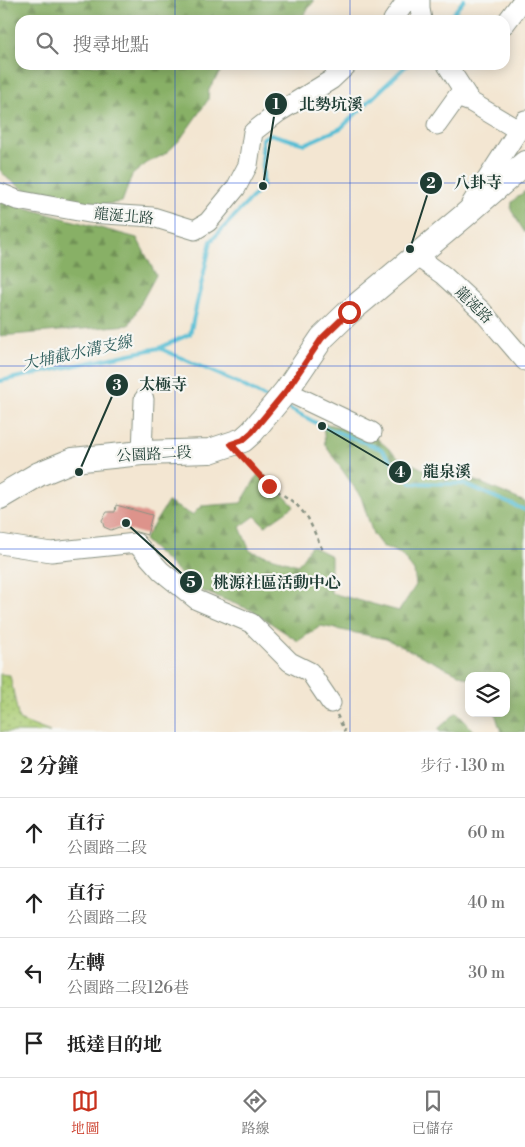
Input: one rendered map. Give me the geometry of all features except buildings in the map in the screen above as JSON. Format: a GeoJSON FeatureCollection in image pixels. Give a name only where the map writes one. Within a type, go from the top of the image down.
{"type":"FeatureCollection","features":[{"type":"Feature","properties":{"kind":"main road","name":"公園路二段"},"geometry":{"type":"LineString","coordinates":[[0,497],[39,474],[73,460],[142,453],[210,451],[243,440],[280,399],[322,338],[349,312],[525,163]]}},
{"type":"Feature","properties":{"kind":"street"},"geometry":{"type":"LineString","coordinates":[[396,15],[407,0]]}},
{"type":"Feature","properties":{"kind":"street"},"geometry":{"type":"LineString","coordinates":[[420,0],[421,15]]}},
{"type":"Feature","properties":{"kind":"street"},"geometry":{"type":"LineString","coordinates":[[510,17],[522,0]]}},
{"type":"Feature","properties":{"kind":"street","name":"龍涎北路"},"geometry":{"type":"LineString","coordinates":[[0,193],[17,200],[90,213],[153,217],[195,230],[208,222],[236,188],[248,165],[253,132],[279,112],[331,80],[342,70]]}},
{"type":"Feature","properties":{"kind":"street"},"geometry":{"type":"LineString","coordinates":[[450,70],[471,102]]}},
{"type":"Feature","properties":{"kind":"street"},"geometry":{"type":"LineString","coordinates":[[437,125],[457,97],[522,125],[464,216]]}},
{"type":"Feature","properties":{"kind":"street","name":"龍涎路"},"geometry":{"type":"LineString","coordinates":[[416,256],[443,275],[482,311],[525,361]]}},
{"type":"Feature","properties":{"kind":"street"},"geometry":{"type":"LineString","coordinates":[[142,453],[144,399]]}},
{"type":"Feature","properties":{"kind":"street"},"geometry":{"type":"LineString","coordinates":[[280,399],[372,432]]}},
{"type":"Feature","properties":{"kind":"street"},"geometry":{"type":"LineString","coordinates":[[0,544],[51,552],[136,543],[161,571],[197,600],[251,623],[290,662],[310,672],[331,704]]}},
{"type":"Feature","properties":{"kind":"path"},"geometry":{"type":"LineString","coordinates":[[231,444],[269,486],[296,504],[308,518],[323,551]]}},
{"type":"Feature","properties":{"kind":"green space"},"geometry":{"type":"Polygon","coordinates":[[[0,0],[314,1],[304,15],[15,15],[15,70],[222,70],[209,89],[208,100],[179,141],[165,154],[147,163],[132,175],[122,202],[93,206],[34,196],[8,179],[0,170],[0,0]]]}},
{"type":"Feature","properties":{"kind":"green space"},"geometry":{"type":"Polygon","coordinates":[[[525,191],[525,233],[511,210],[512,202],[525,191]]]}},
{"type":"Feature","properties":{"kind":"green space"},"geometry":{"type":"Polygon","coordinates":[[[0,201],[137,238],[156,275],[129,325],[0,336],[0,201]]]}},
{"type":"Feature","properties":{"kind":"green space"},"geometry":{"type":"Polygon","coordinates":[[[323,423],[373,435],[398,457],[431,473],[469,478],[525,502],[525,732],[501,732],[496,717],[510,717],[510,672],[465,672],[465,677],[386,639],[321,626],[298,641],[251,610],[197,589],[144,540],[168,502],[192,515],[201,506],[241,503],[260,471],[294,506],[265,526],[255,516],[240,527],[250,551],[298,565],[311,546],[331,556],[331,593],[399,611],[416,585],[414,571],[401,554],[382,546],[373,534],[361,497],[325,445],[323,423]]]}},
{"type":"Feature","properties":{"kind":"green space"},"geometry":{"type":"Polygon","coordinates":[[[0,674],[10,675],[19,720],[50,732],[0,732],[0,674]]]}},
{"type":"Feature","properties":{"kind":"green space"},"geometry":{"type":"Polygon","coordinates":[[[457,712],[474,732],[440,732],[438,729],[457,712]]]}},
{"type":"Feature","properties":{"kind":"waterway"},"geometry":{"type":"LineString","coordinates":[[452,15],[464,0]]}},
{"type":"Feature","properties":{"kind":"waterway","name":"大埔截水溝支線"},"geometry":{"type":"LineString","coordinates":[[0,381],[159,348],[190,334],[211,241],[263,186],[262,139],[270,134],[305,144],[341,128],[402,70]]}},
{"type":"Feature","properties":{"kind":"waterway"},"geometry":{"type":"LineString","coordinates":[[159,348],[238,383],[268,399]]}},
{"type":"Feature","properties":{"kind":"waterway"},"geometry":{"type":"LineString","coordinates":[[284,406],[322,426],[381,449],[411,483],[464,484],[525,510]]}},
{"type":"Feature","properties":{"kind":"place","name":"北勢坑溪"},"geometry":{"type":"Point","coordinates":[263,186]}},
{"type":"Feature","properties":{"kind":"place","name":"八卦寺"},"geometry":{"type":"Point","coordinates":[410,249]}},
{"type":"Feature","properties":{"kind":"place","name":"龍泉溪"},"geometry":{"type":"Point","coordinates":[322,426]}},
{"type":"Feature","properties":{"kind":"place","name":"太極寺"},"geometry":{"type":"Point","coordinates":[79,472]}},
{"type":"Feature","properties":{"kind":"place","name":"桃源社區活動中心"},"geometry":{"type":"Point","coordinates":[126,523]}},
{"type":"Feature","properties":{"kind":"route"},"geometry":{"type":"LineString","coordinates":[[269,486],[231,444],[243,440],[252,432],[286,391],[322,338],[349,312]]}}]}
